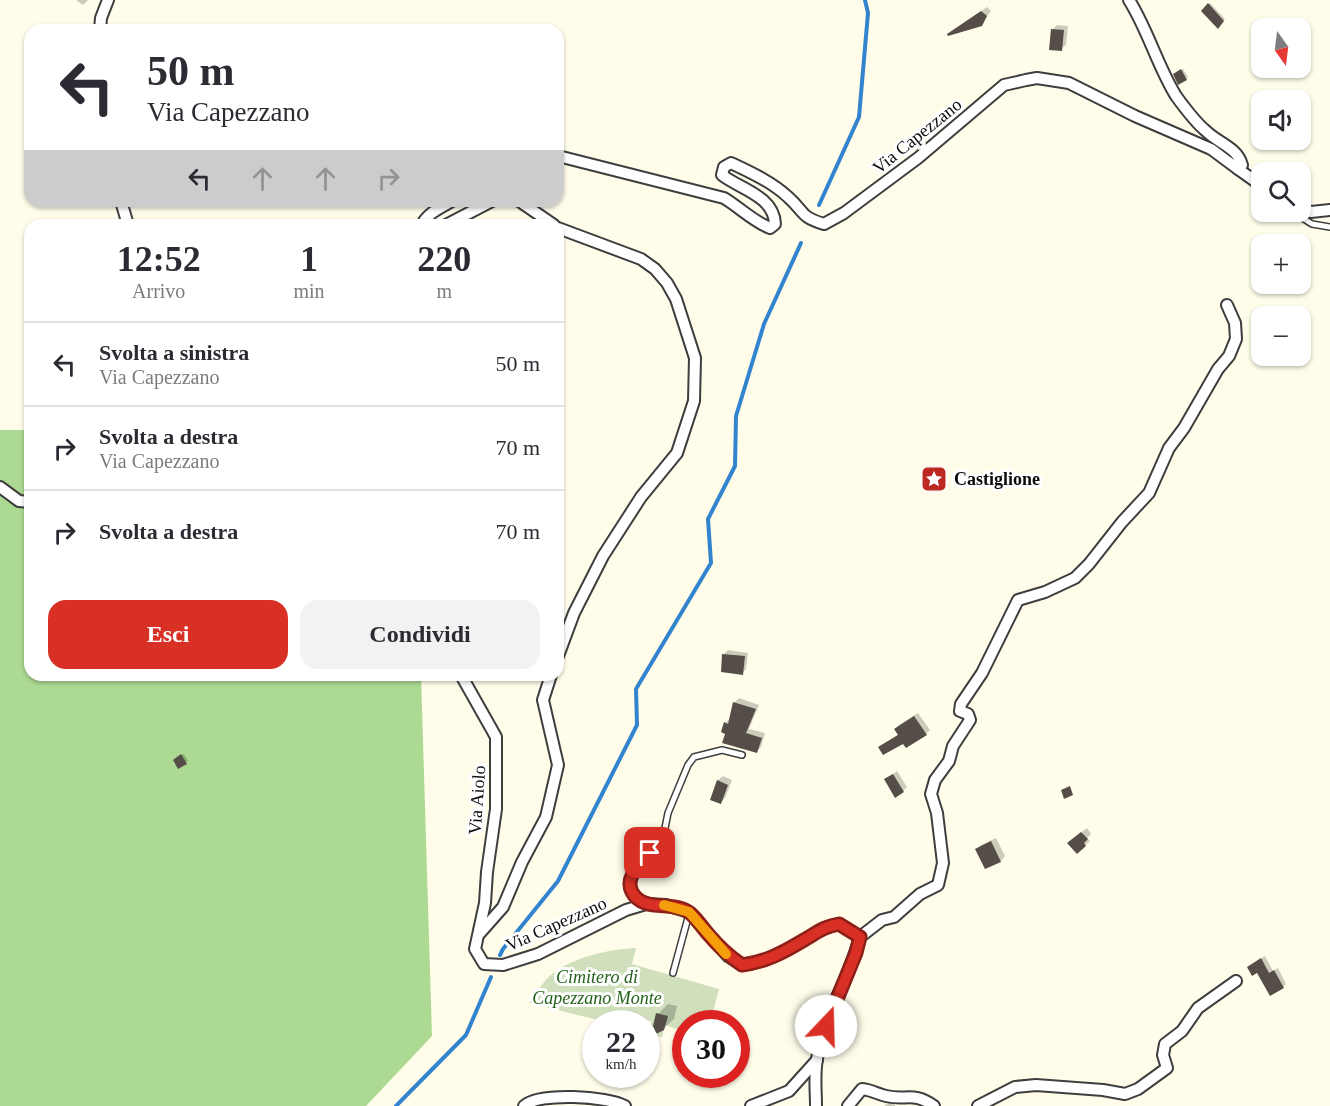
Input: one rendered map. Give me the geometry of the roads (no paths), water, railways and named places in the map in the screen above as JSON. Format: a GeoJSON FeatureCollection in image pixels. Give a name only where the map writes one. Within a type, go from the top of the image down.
{"type":"FeatureCollection","features":[{"type":"Feature","properties":{"kind":"street"},"geometry":{"type":"LineString","coordinates":[[100,24],[108,0]]}},
{"type":"Feature","properties":{"kind":"street"},"geometry":{"type":"LineString","coordinates":[[1129,0],[1139,15],[1155,56],[1177,97],[1206,132],[1223,142],[1240,159],[1242,165],[1238,169],[1251,178]]}},
{"type":"Feature","properties":{"kind":"street","name":"Via Capezzano"},"geometry":{"type":"LineString","coordinates":[[564,158],[724,198],[740,207],[762,225],[770,228],[775,224],[775,215],[766,202],[722,175],[724,167],[730,163],[752,173],[787,196],[808,219],[824,224],[844,213],[918,158],[1004,85],[1037,78],[1069,83],[1135,116],[1211,149],[1238,169]]}},
{"type":"Feature","properties":{"kind":"street"},"geometry":{"type":"LineString","coordinates":[[425,219],[442,207]]}},
{"type":"Feature","properties":{"kind":"street"},"geometry":{"type":"LineString","coordinates":[[458,219],[480,207]]}},
{"type":"Feature","properties":{"kind":"street"},"geometry":{"type":"LineString","coordinates":[[528,207],[545,219]]}},
{"type":"Feature","properties":{"kind":"street"},"geometry":{"type":"LineString","coordinates":[[1311,212],[1330,210]]}},
{"type":"Feature","properties":{"kind":"street"},"geometry":{"type":"LineString","coordinates":[[564,230],[641,259],[655,269],[667,283],[676,299],[695,358],[694,400],[676,453],[641,497],[603,556],[574,613],[564,640]]}},
{"type":"Feature","properties":{"kind":"street"},"geometry":{"type":"LineString","coordinates":[[816,1106],[817,1060],[826,1026],[856,953],[860,937],[882,920],[894,917],[920,894],[938,885],[943,863],[937,813],[931,794],[935,780],[949,760],[953,746],[970,720],[968,714],[960,711],[961,704],[982,673],[1018,600],[1045,592],[1075,578],[1149,493],[1169,448],[1184,428],[1218,369],[1229,356],[1236,339],[1235,323],[1227,305]]}},
{"type":"Feature","properties":{"kind":"street"},"geometry":{"type":"LineString","coordinates":[[0,487],[19,501],[24,501]]}},
{"type":"Feature","properties":{"kind":"street","name":"Via Aiolo"},"geometry":{"type":"LineString","coordinates":[[463,681],[496,737],[496,809],[478,936]]}},
{"type":"Feature","properties":{"kind":"street","name":"Via Capezzano"},"geometry":{"type":"LineString","coordinates":[[548,681],[543,700],[558,765],[546,818],[522,862],[503,907],[478,936],[475,949],[484,964],[503,965],[538,954],[626,910],[646,904],[666,905],[689,912]]}},
{"type":"Feature","properties":{"kind":"street"},"geometry":{"type":"LineString","coordinates":[[689,912],[728,956],[742,965],[759,963],[777,956],[823,927],[839,924],[860,937]]}},
{"type":"Feature","properties":{"kind":"street"},"geometry":{"type":"LineString","coordinates":[[978,1106],[1015,1087],[1036,1085],[1125,1094],[1137,1089],[1167,1068],[1163,1055],[1165,1044],[1182,1031],[1198,1008],[1236,981]]}},
{"type":"Feature","properties":{"kind":"street"},"geometry":{"type":"LineString","coordinates":[[751,1106],[789,1091],[817,1060]]}},
{"type":"Feature","properties":{"kind":"street"},"geometry":{"type":"LineString","coordinates":[[848,1106],[862,1089],[874,1090],[884,1096],[912,1096],[934,1106]]}},
{"type":"Feature","properties":{"kind":"street"},"geometry":{"type":"LineString","coordinates":[[524,1106],[537,1099],[571,1097],[614,1101],[625,1106]]}},
{"type":"Feature","properties":{"kind":"lane"},"geometry":{"type":"LineString","coordinates":[[1309,222],[1330,227]]}},
{"type":"Feature","properties":{"kind":"lane"},"geometry":{"type":"LineString","coordinates":[[646,904],[633,895],[630,880],[665,828],[668,813],[688,765],[694,757],[722,750],[742,754]]}},
{"type":"Feature","properties":{"kind":"lane"},"geometry":{"type":"LineString","coordinates":[[673,973],[689,912]]}},
{"type":"Feature","properties":{"kind":"waterway"},"geometry":{"type":"LineString","coordinates":[[819,205],[859,117],[868,13],[865,0]]}},
{"type":"Feature","properties":{"kind":"waterway"},"geometry":{"type":"LineString","coordinates":[[500,955],[558,881],[637,725],[636,689],[711,563],[708,519],[735,466],[736,416],[764,324],[801,243]]}},
{"type":"Feature","properties":{"kind":"waterway"},"geometry":{"type":"LineString","coordinates":[[396,1106],[466,1035],[491,977]]}},
{"type":"Feature","properties":{"kind":"place","name":"Castiglione"},"geometry":{"type":"Point","coordinates":[934,479]}},
{"type":"Feature","properties":{"kind":"park label","name":"Cimitero di Capezzano Monte"},"geometry":{"type":"Point","coordinates":[597,987]}}]}
